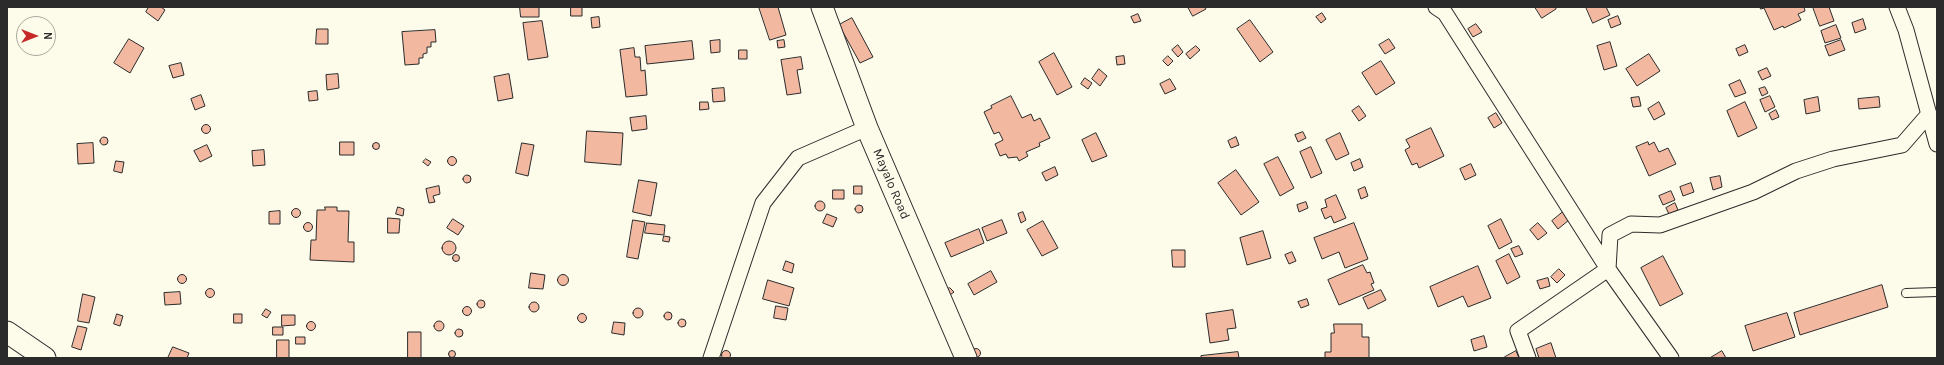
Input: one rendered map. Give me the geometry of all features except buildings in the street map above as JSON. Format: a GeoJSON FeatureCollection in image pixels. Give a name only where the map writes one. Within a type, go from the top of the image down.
{"type":"FeatureCollection","features":[{"type":"Feature","properties":{"kind":"street","name":"Mayalo Road"},"geometry":{"type":"LineString","coordinates":[[822,7],[867,128],[966,358]]}},
{"type":"Feature","properties":{"kind":"street"},"geometry":{"type":"LineString","coordinates":[[1436,7],[1445,13],[1608,269],[1670,358]]}},
{"type":"Feature","properties":{"kind":"street"},"geometry":{"type":"LineString","coordinates":[[1897,7],[1906,30],[1937,144]]}},
{"type":"Feature","properties":{"kind":"street"},"geometry":{"type":"LineString","coordinates":[[1608,269],[1610,235],[1631,224],[1660,225],[1753,192],[1796,171],[1833,159],[1902,145],[1929,114]]}},
{"type":"Feature","properties":{"kind":"street"},"geometry":{"type":"LineString","coordinates":[[711,358],[763,203],[798,158],[867,128]]}},
{"type":"Feature","properties":{"kind":"street"},"geometry":{"type":"LineString","coordinates":[[1528,358],[1518,332],[1608,269]]}},
{"type":"Feature","properties":{"kind":"street"},"geometry":{"type":"LineString","coordinates":[[7,332],[45,358]]}},
{"type":"Feature","properties":{"kind":"lane"},"geometry":{"type":"LineString","coordinates":[[1906,293],[1937,292]]}}]}
